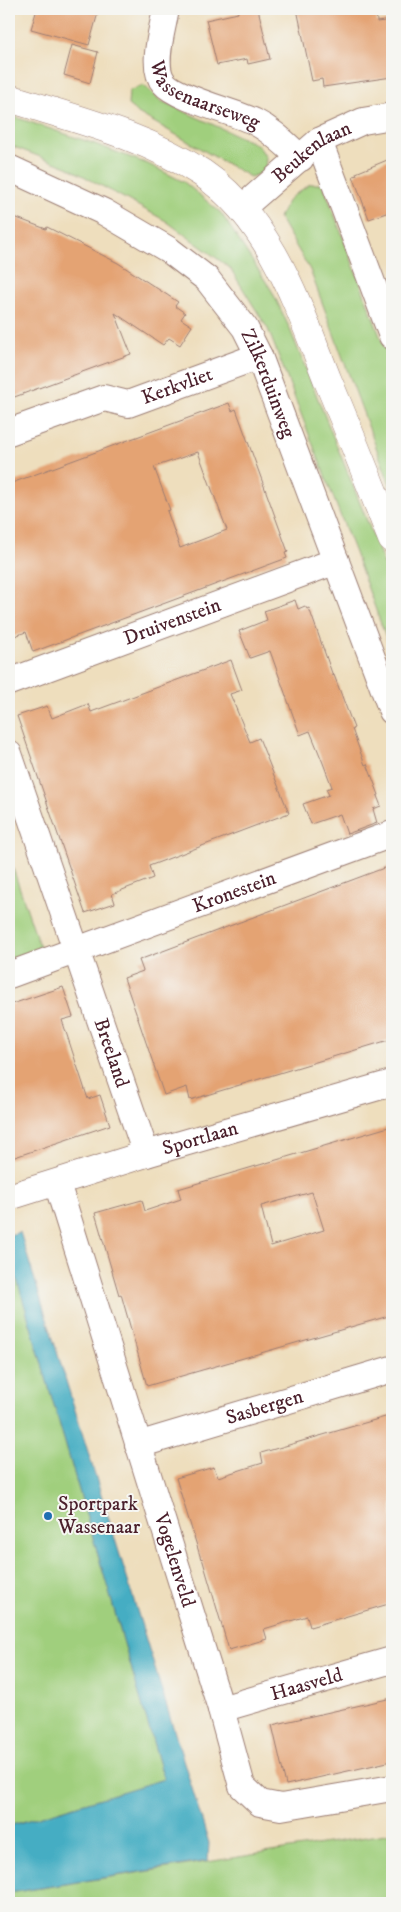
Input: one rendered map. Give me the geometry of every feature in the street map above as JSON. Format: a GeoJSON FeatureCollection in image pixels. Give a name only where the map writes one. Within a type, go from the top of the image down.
{"type":"FeatureCollection","features":[{"type":"Feature","properties":{"kind":"street","name":"Wassenaarseweg"},"geometry":{"type":"LineString","coordinates":[[166,9],[157,67],[163,83],[178,93],[255,122],[274,134],[310,150]]}},
{"type":"Feature","properties":{"kind":"street"},"geometry":{"type":"LineString","coordinates":[[9,98],[128,135],[151,145],[204,174],[242,208],[269,245],[295,298],[392,539]]}},
{"type":"Feature","properties":{"kind":"street","name":"Beukenlaan"},"geometry":{"type":"LineString","coordinates":[[242,208],[310,150],[363,121],[392,116]]}},
{"type":"Feature","properties":{"kind":"street"},"geometry":{"type":"LineString","coordinates":[[310,150],[392,336]]}},
{"type":"Feature","properties":{"kind":"street","name":"Zilkerduinweg"},"geometry":{"type":"LineString","coordinates":[[9,168],[104,212],[169,250],[207,279],[245,328],[259,356],[392,711]]}},
{"type":"Feature","properties":{"kind":"street","name":"Kerkvliet"},"geometry":{"type":"LineString","coordinates":[[9,432],[104,398],[128,404],[259,356]]}},
{"type":"Feature","properties":{"kind":"street","name":"Druivenstein"},"geometry":{"type":"LineString","coordinates":[[9,682],[336,561]]}},
{"type":"Feature","properties":{"kind":"street","name":"Breeland"},"geometry":{"type":"LineString","coordinates":[[9,754],[146,1154]]}},
{"type":"Feature","properties":{"kind":"street","name":"Kronestein"},"geometry":{"type":"LineString","coordinates":[[77,952],[392,834]]}},
{"type":"Feature","properties":{"kind":"street"},"geometry":{"type":"LineString","coordinates":[[9,975],[77,952]]}},
{"type":"Feature","properties":{"kind":"street","name":"Sportlaan"},"geometry":{"type":"LineString","coordinates":[[9,1197],[146,1154],[392,1083]]}},
{"type":"Feature","properties":{"kind":"street","name":"Vogelenveld"},"geometry":{"type":"LineString","coordinates":[[57,1183],[221,1709],[242,1786],[260,1803],[281,1808],[392,1788]]}},
{"type":"Feature","properties":{"kind":"street","name":"Sasbergen"},"geometry":{"type":"LineString","coordinates":[[138,1445],[392,1369]]}},
{"type":"Feature","properties":{"kind":"street","name":"Haasveld"},"geometry":{"type":"LineString","coordinates":[[221,1709],[392,1660]]}},
{"type":"Feature","properties":{"kind":"green space"},"geometry":{"type":"Polygon","coordinates":[[[143,85],[161,101],[258,145],[266,157],[265,172],[250,177],[138,113],[128,105],[129,91],[143,85]]]}},
{"type":"Feature","properties":{"kind":"green space"},"geometry":{"type":"Polygon","coordinates":[[[9,115],[148,164],[184,182],[221,213],[272,291],[289,327],[378,548],[392,586],[392,654],[268,329],[230,268],[166,221],[67,167],[9,145],[9,115]]]}},
{"type":"Feature","properties":{"kind":"green space"},"geometry":{"type":"Polygon","coordinates":[[[310,184],[323,184],[392,368],[392,490],[310,270],[279,217],[290,198],[310,184]]]}},
{"type":"Feature","properties":{"kind":"green space"},"geometry":{"type":"Polygon","coordinates":[[[9,857],[41,950],[9,960],[9,857]]]}},
{"type":"Feature","properties":{"kind":"green space","name":"Sportpark Wassenaar"},"geometry":{"type":"Polygon","coordinates":[[[9,1252],[164,1779],[9,1826],[9,1252]]]}},
{"type":"Feature","properties":{"kind":"green space"},"geometry":{"type":"Polygon","coordinates":[[[392,1833],[392,1903],[9,1903],[9,1893],[392,1833]]]}},
{"type":"Feature","properties":{"kind":"water"},"geometry":{"type":"Polygon","coordinates":[[[20,1232],[209,1843],[208,1861],[9,1893],[9,1826],[164,1779],[9,1252],[9,1235],[20,1232]]]}},
{"type":"Feature","properties":{"kind":"building"},"geometry":{"type":"Polygon","coordinates":[[[37,9],[99,9],[89,45],[31,29],[37,9]]]}},
{"type":"Feature","properties":{"kind":"building"},"geometry":{"type":"Polygon","coordinates":[[[237,9],[258,9],[270,59],[248,64],[247,59],[217,65],[206,20],[238,13],[237,9]]]}},
{"type":"Feature","properties":{"kind":"building"},"geometry":{"type":"Polygon","coordinates":[[[297,9],[376,9],[377,22],[392,20],[392,77],[323,87],[322,79],[312,81],[297,9]]]}},
{"type":"Feature","properties":{"kind":"building"},"geometry":{"type":"Polygon","coordinates":[[[72,45],[98,52],[90,83],[64,75],[72,45]]]}},
{"type":"Feature","properties":{"kind":"building"},"geometry":{"type":"Polygon","coordinates":[[[392,158],[392,211],[369,219],[353,176],[392,158]]]}},
{"type":"Feature","properties":{"kind":"building"},"geometry":{"type":"Polygon","coordinates":[[[9,215],[46,229],[47,227],[118,263],[178,302],[175,306],[185,313],[181,319],[192,326],[180,345],[169,338],[163,345],[115,313],[131,354],[9,399],[9,215]]]}},
{"type":"Feature","properties":{"kind":"building"},"geometry":{"type":"Polygon","coordinates":[[[229,403],[232,411],[236,409],[288,552],[285,553],[287,558],[33,652],[26,632],[9,638],[9,484],[229,403]],[[198,452],[154,467],[170,510],[167,511],[180,548],[227,530],[198,452]]]}},
{"type":"Feature","properties":{"kind":"building"},"geometry":{"type":"Polygon","coordinates":[[[295,600],[298,609],[305,606],[307,609],[309,608],[354,728],[352,729],[365,765],[367,764],[379,795],[377,796],[381,806],[373,809],[377,823],[347,834],[340,814],[311,824],[303,804],[329,795],[326,789],[332,787],[310,731],[300,735],[270,651],[250,658],[239,631],[267,620],[264,611],[295,600]]]}},
{"type":"Feature","properties":{"kind":"building"},"geometry":{"type":"Polygon","coordinates":[[[231,660],[242,690],[230,694],[250,742],[259,738],[289,813],[149,866],[153,878],[112,894],[115,903],[85,913],[17,716],[47,706],[52,718],[88,704],[91,712],[231,660]]]}},
{"type":"Feature","properties":{"kind":"building"},"geometry":{"type":"Polygon","coordinates":[[[392,865],[392,1039],[190,1100],[187,1087],[164,1095],[124,978],[143,971],[139,960],[392,865]]]}},
{"type":"Feature","properties":{"kind":"building"},"geometry":{"type":"Polygon","coordinates":[[[63,987],[73,1017],[62,1020],[88,1099],[100,1095],[110,1125],[9,1159],[9,1005],[63,987]]]}},
{"type":"Feature","properties":{"kind":"building"},"geometry":{"type":"Polygon","coordinates":[[[392,1126],[392,1315],[147,1386],[121,1294],[119,1295],[95,1213],[142,1200],[145,1211],[181,1199],[178,1189],[392,1126]],[[312,1192],[261,1206],[271,1246],[324,1230],[312,1192]]]}},
{"type":"Feature","properties":{"kind":"building"},"geometry":{"type":"Polygon","coordinates":[[[392,1415],[392,1603],[310,1627],[307,1616],[264,1629],[267,1639],[229,1650],[176,1478],[214,1467],[218,1477],[263,1463],[261,1453],[392,1415]]]}},
{"type":"Feature","properties":{"kind":"building"},"geometry":{"type":"Polygon","coordinates":[[[392,1698],[392,1761],[286,1785],[272,1725],[392,1698]]]}},
{"type":"Feature","properties":{"kind":"place","name":"Sportpark Wassenaar"},"geometry":{"type":"Point","coordinates":[48,1516]}}]}
